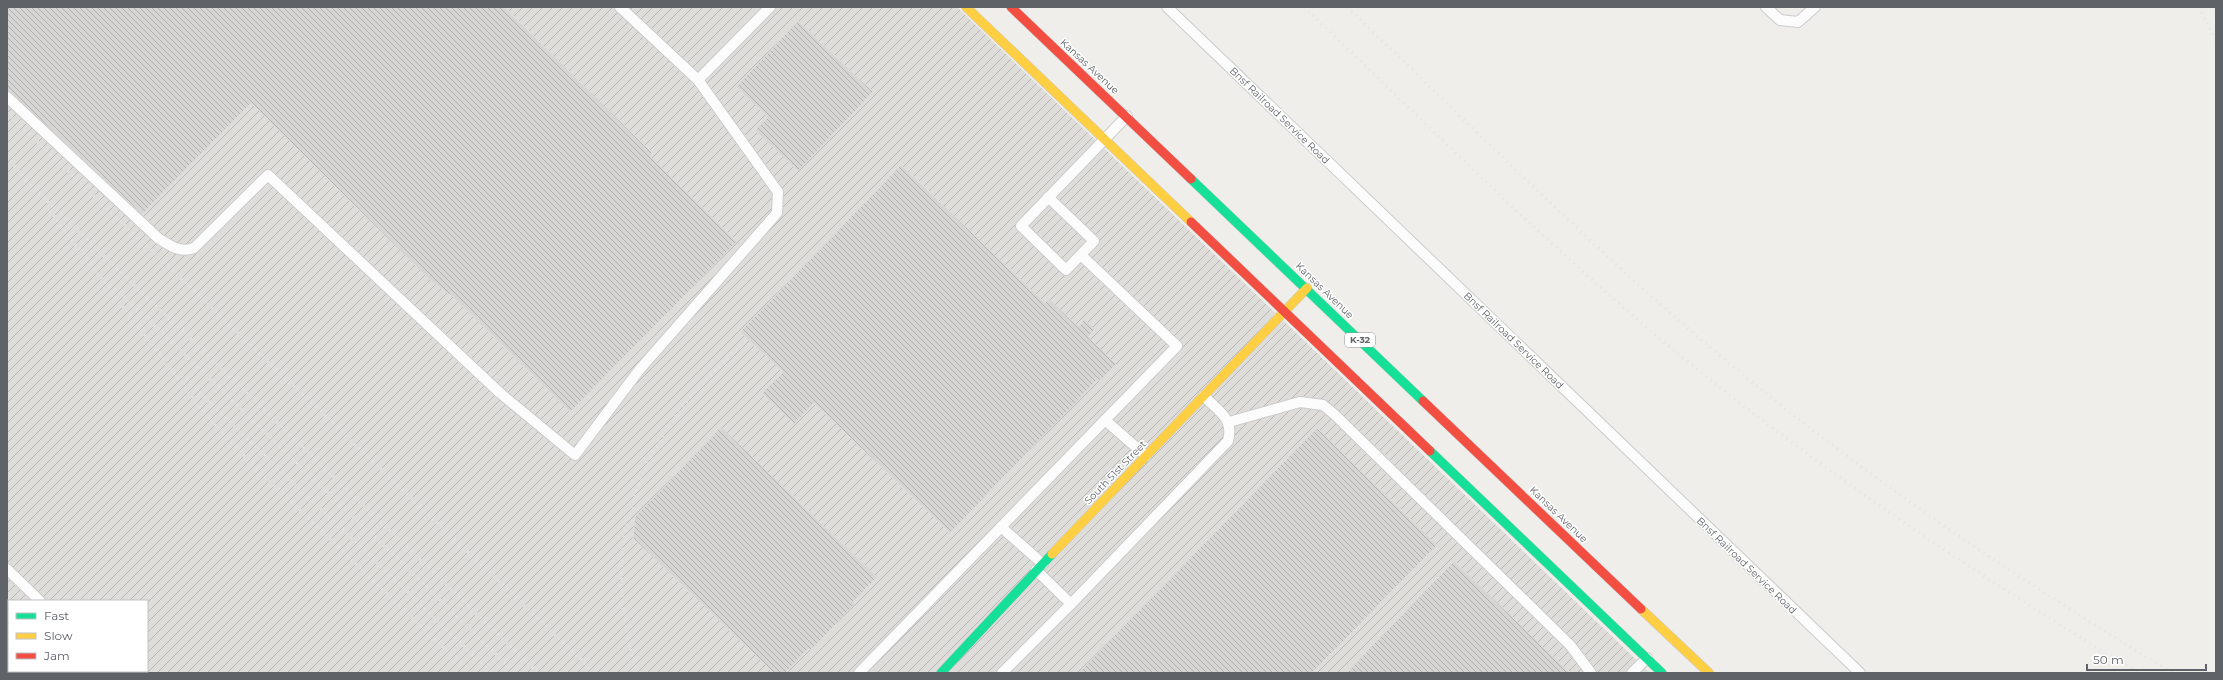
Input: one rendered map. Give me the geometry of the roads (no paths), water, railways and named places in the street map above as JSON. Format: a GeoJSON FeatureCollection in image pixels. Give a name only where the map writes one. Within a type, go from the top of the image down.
{"type":"FeatureCollection","features":[{"type":"Feature","properties":{"kind":"main road"},"geometry":{"type":"LineString","coordinates":[[966,7],[1662,673]]}},
{"type":"Feature","properties":{"kind":"main road","name":"Kansas Avenue"},"geometry":{"type":"LineString","coordinates":[[1011,7],[1127,116],[1709,673]]}},
{"type":"Feature","properties":{"kind":"main road","name":"South 51st Street"},"geometry":{"type":"LineString","coordinates":[[941,673],[1040,567],[1307,288]]}},
{"type":"Feature","properties":{"kind":"lane"},"geometry":{"type":"LineString","coordinates":[[7,98],[158,238],[172,248],[186,251],[194,248],[268,175],[500,393],[575,455],[640,369],[778,213],[778,192],[698,80],[620,7]]}},
{"type":"Feature","properties":{"kind":"lane"},"geometry":{"type":"LineString","coordinates":[[698,80],[770,7]]}},
{"type":"Feature","properties":{"kind":"lane","name":"Bnsf Railroad Service Road"},"geometry":{"type":"LineString","coordinates":[[1168,7],[1860,673]]}},
{"type":"Feature","properties":{"kind":"lane"},"geometry":{"type":"LineString","coordinates":[[1766,7],[1780,20],[1798,22],[1815,7]]}},
{"type":"Feature","properties":{"kind":"lane"},"geometry":{"type":"LineString","coordinates":[[1048,197],[1094,241],[1066,270],[1021,226],[1048,197],[1127,116]]}},
{"type":"Feature","properties":{"kind":"lane"},"geometry":{"type":"LineString","coordinates":[[859,673],[1177,346],[1081,255]]}},
{"type":"Feature","properties":{"kind":"lane"},"geometry":{"type":"LineString","coordinates":[[1002,673],[1071,604],[1228,441],[1230,431],[1229,422],[1204,396]]}},
{"type":"Feature","properties":{"kind":"lane"},"geometry":{"type":"LineString","coordinates":[[1229,422],[1300,402],[1323,405],[1334,414],[1570,645],[1591,673]]}},
{"type":"Feature","properties":{"kind":"lane"},"geometry":{"type":"LineString","coordinates":[[1105,420],[1146,456]]}},
{"type":"Feature","properties":{"kind":"lane"},"geometry":{"type":"LineString","coordinates":[[1001,527],[1040,567],[1071,604]]}},
{"type":"Feature","properties":{"kind":"lane"},"geometry":{"type":"LineString","coordinates":[[7,569],[39,600]]}},
{"type":"Feature","properties":{"kind":"lane"},"geometry":{"type":"LineString","coordinates":[[1632,673],[1647,658]]}},
{"type":"Feature","properties":{"kind":"railway"},"geometry":{"type":"LineString","coordinates":[[1304,7],[1576,266],[1671,348],[1726,392],[1840,478],[1899,519],[2018,598],[2139,673]]}},
{"type":"Feature","properties":{"kind":"railway"},"geometry":{"type":"LineString","coordinates":[[1347,7],[1586,237],[1635,282],[1735,368],[1787,410],[1840,451],[1948,529],[2060,603],[2173,673]]}},
{"type":"Feature","properties":{"kind":"railway"},"geometry":{"type":"LineString","coordinates":[[2199,7],[2216,40]]}},
{"type":"Feature","properties":{"kind":"railway"},"geometry":{"type":"LineString","coordinates":[[7,113],[595,673]]}},
{"type":"Feature","properties":{"kind":"railway"},"geometry":{"type":"LineString","coordinates":[[7,156],[29,184]]}},
{"type":"Feature","properties":{"kind":"railway"},"geometry":{"type":"LineString","coordinates":[[26,181],[538,673]]}},
{"type":"Feature","properties":{"kind":"railway"},"geometry":{"type":"LineString","coordinates":[[50,211],[189,393],[222,433],[263,475],[470,673]]}},
{"type":"Feature","properties":{"kind":"railway"},"geometry":{"type":"LineString","coordinates":[[115,288],[516,673]]}},
{"type":"Feature","properties":{"kind":"railway"},"geometry":{"type":"LineString","coordinates":[[638,673],[628,638],[622,603],[622,569],[625,535],[633,502],[645,470],[661,439],[681,409],[704,382],[747,338]]}},
{"type":"Feature","properties":{"kind":"railway"},"geometry":{"type":"LineString","coordinates":[[182,376],[492,673]]}}]}
